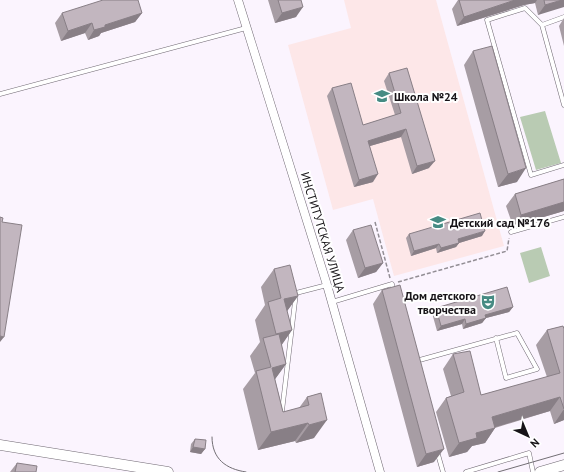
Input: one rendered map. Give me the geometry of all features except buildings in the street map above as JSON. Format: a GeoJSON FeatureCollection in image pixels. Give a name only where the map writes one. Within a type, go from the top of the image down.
{"type":"FeatureCollection","features":[{"type":"Feature","properties":{"kind":"street","name":"ИНСТИТУТСКАЯ УЛИЦА"},"geometry":{"type":"LineString","coordinates":[[238,0],[327,285],[380,472]]}},
{"type":"Feature","properties":{"kind":"street"},"geometry":{"type":"LineString","coordinates":[[0,445],[168,472]]}},
{"type":"Feature","properties":{"kind":"street"},"geometry":{"type":"LineString","coordinates":[[540,472],[564,465]]}},
{"type":"Feature","properties":{"kind":"lane"},"geometry":{"type":"LineString","coordinates":[[564,105],[542,25],[525,8],[487,20],[531,175],[564,165]]}},
{"type":"Feature","properties":{"kind":"lane"},"geometry":{"type":"LineString","coordinates":[[542,25],[564,17]]}},
{"type":"Feature","properties":{"kind":"lane"},"geometry":{"type":"LineString","coordinates":[[0,94],[246,28]]}},
{"type":"Feature","properties":{"kind":"lane"},"geometry":{"type":"LineString","coordinates":[[511,232],[564,217]]}},
{"type":"Feature","properties":{"kind":"lane"},"geometry":{"type":"LineString","coordinates":[[332,302],[392,284],[396,298]]}},
{"type":"Feature","properties":{"kind":"lane"},"geometry":{"type":"LineString","coordinates":[[282,411],[296,293],[327,285]]}},
{"type":"Feature","properties":{"kind":"lane"},"geometry":{"type":"LineString","coordinates":[[413,362],[496,338],[517,332],[537,369],[506,378],[496,338]]}},
{"type":"Feature","properties":{"kind":"lane"},"geometry":{"type":"LineString","coordinates":[[411,355],[415,369]]}},
{"type":"Feature","properties":{"kind":"lane"},"geometry":{"type":"LineString","coordinates":[[435,443],[443,472]]}},
{"type":"Feature","properties":{"kind":"lane"},"geometry":{"type":"LineString","coordinates":[[466,472],[528,453],[533,472]]}},
{"type":"Feature","properties":{"kind":"path"},"geometry":{"type":"LineString","coordinates":[[375,222],[392,284],[507,251],[511,232]]}},
{"type":"Feature","properties":{"kind":"shaded area","name":"Школа №24"},"geometry":{"type":"Polygon","coordinates":[[[344,0],[436,0],[504,246],[394,276],[373,199],[333,210],[288,45],[351,28],[344,0]]]}},
{"type":"Feature","properties":{"kind":"green space"},"geometry":{"type":"Polygon","coordinates":[[[545,111],[561,163],[536,170],[520,117],[545,111]]]}},
{"type":"Feature","properties":{"kind":"green space"},"geometry":{"type":"Polygon","coordinates":[[[541,247],[550,276],[529,283],[520,253],[541,247]]]}},
{"type":"Feature","properties":{"kind":"tram line"},"geometry":{"type":"LineString","coordinates":[[212,437],[214,451],[217,457],[226,465],[239,471],[246,472]]}},
{"type":"Feature","properties":{"kind":"tram line"},"geometry":{"type":"LineString","coordinates":[[498,472],[564,453]]}},
{"type":"Feature","properties":{"kind":"place","name":"Школа №24"},"geometry":{"type":"Point","coordinates":[382,96]}},
{"type":"Feature","properties":{"kind":"place","name":"Детский сад №176"},"geometry":{"type":"Point","coordinates":[438,222]}},
{"type":"Feature","properties":{"kind":"place","name":"Дом детского творчества"},"geometry":{"type":"Point","coordinates":[488,302]}}]}
